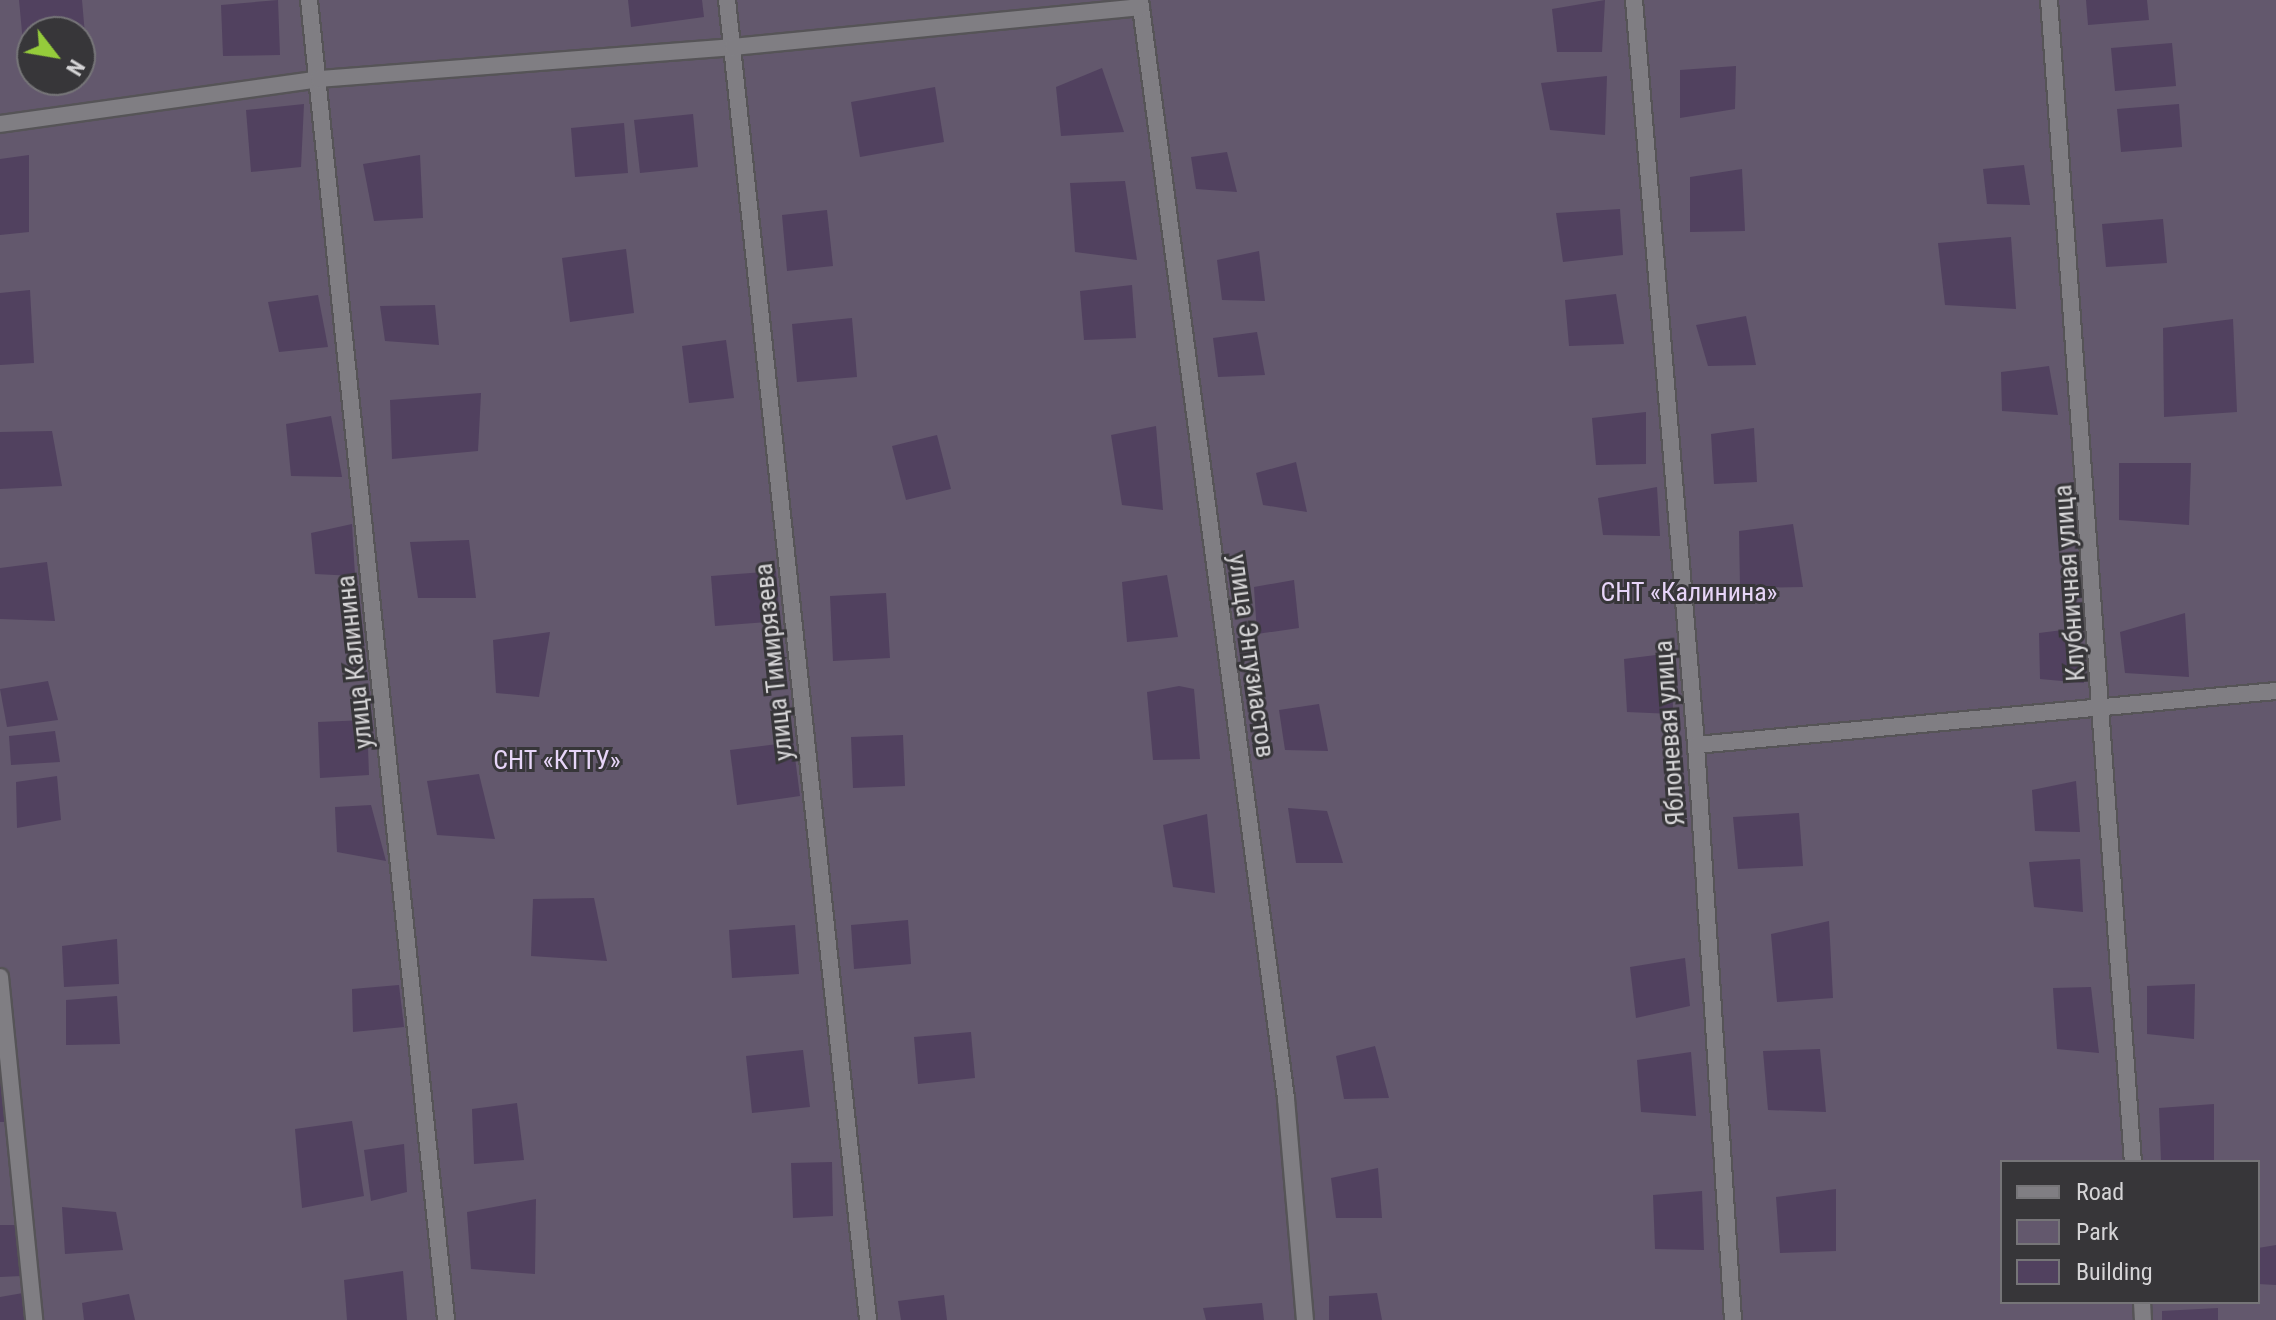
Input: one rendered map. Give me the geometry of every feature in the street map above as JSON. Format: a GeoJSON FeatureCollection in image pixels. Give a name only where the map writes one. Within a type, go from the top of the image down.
{"type":"FeatureCollection","features":[{"type":"Feature","properties":{"kind":"street","name":"улица Калинина"},"geometry":{"type":"LineString","coordinates":[[309,0],[446,1320]]}},
{"type":"Feature","properties":{"kind":"street","name":"улица Тимирязева"},"geometry":{"type":"LineString","coordinates":[[727,0],[868,1320]]}},
{"type":"Feature","properties":{"kind":"street","name":"Яблоневая улица"},"geometry":{"type":"LineString","coordinates":[[1634,0],[1696,745],[1733,1320]]}},
{"type":"Feature","properties":{"kind":"street","name":"Клубничная улица"},"geometry":{"type":"LineString","coordinates":[[2049,0],[2104,710],[2133,1160]]}},
{"type":"Feature","properties":{"kind":"street"},"geometry":{"type":"LineString","coordinates":[[0,124],[319,79],[733,47],[1140,3]]}},
{"type":"Feature","properties":{"kind":"street","name":"улица Энтузиастов"},"geometry":{"type":"LineString","coordinates":[[1140,3],[1286,1099],[1305,1320]]}},
{"type":"Feature","properties":{"kind":"street"},"geometry":{"type":"LineString","coordinates":[[1696,745],[2104,710],[2276,691]]}},
{"type":"Feature","properties":{"kind":"street"},"geometry":{"type":"LineString","coordinates":[[0,977],[34,1320]]}},
{"type":"Feature","properties":{"kind":"green space"},"geometry":{"type":"Polygon","coordinates":[[[0,0],[2276,0],[2276,1320],[0,1320],[0,0]]]}},
{"type":"Feature","properties":{"kind":"building"},"geometry":{"type":"Polygon","coordinates":[[[19,0],[82,0],[83,16],[20,16],[19,0]]]}},
{"type":"Feature","properties":{"kind":"building"},"geometry":{"type":"Polygon","coordinates":[[[278,0],[280,55],[223,56],[221,5],[278,0]]]}},
{"type":"Feature","properties":{"kind":"building"},"geometry":{"type":"Polygon","coordinates":[[[628,0],[702,0],[704,17],[631,27],[628,0]]]}},
{"type":"Feature","properties":{"kind":"building"},"geometry":{"type":"Polygon","coordinates":[[[1605,0],[1602,52],[1557,52],[1552,9],[1605,0]]]}},
{"type":"Feature","properties":{"kind":"building"},"geometry":{"type":"Polygon","coordinates":[[[2086,0],[2147,0],[2149,20],[2088,25],[2086,0]]]}},
{"type":"Feature","properties":{"kind":"building"},"geometry":{"type":"Polygon","coordinates":[[[2172,43],[2176,86],[2115,91],[2111,48],[2172,43]]]}},
{"type":"Feature","properties":{"kind":"building"},"geometry":{"type":"Polygon","coordinates":[[[1736,66],[1735,109],[1680,118],[1680,70],[1736,66]]]}},
{"type":"Feature","properties":{"kind":"building"},"geometry":{"type":"Polygon","coordinates":[[[1102,68],[1124,132],[1061,136],[1056,87],[1102,68]]]}},
{"type":"Feature","properties":{"kind":"building"},"geometry":{"type":"Polygon","coordinates":[[[1607,76],[1605,135],[1550,130],[1541,83],[1607,76]]]}},
{"type":"Feature","properties":{"kind":"building"},"geometry":{"type":"Polygon","coordinates":[[[935,87],[944,142],[860,157],[851,102],[935,87]]]}},
{"type":"Feature","properties":{"kind":"building"},"geometry":{"type":"Polygon","coordinates":[[[304,104],[301,167],[251,172],[246,110],[304,104]]]}},
{"type":"Feature","properties":{"kind":"building"},"geometry":{"type":"Polygon","coordinates":[[[2179,104],[2182,147],[2121,152],[2117,109],[2179,104]]]}},
{"type":"Feature","properties":{"kind":"building"},"geometry":{"type":"Polygon","coordinates":[[[693,114],[698,167],[640,173],[634,120],[693,114]]]}},
{"type":"Feature","properties":{"kind":"building"},"geometry":{"type":"Polygon","coordinates":[[[624,123],[628,173],[575,177],[571,128],[624,123]]]}},
{"type":"Feature","properties":{"kind":"building"},"geometry":{"type":"Polygon","coordinates":[[[1227,152],[1237,192],[1196,189],[1191,157],[1227,152]]]}},
{"type":"Feature","properties":{"kind":"building"},"geometry":{"type":"Polygon","coordinates":[[[29,155],[29,232],[0,235],[0,159],[29,155]]]}},
{"type":"Feature","properties":{"kind":"building"},"geometry":{"type":"Polygon","coordinates":[[[420,155],[423,218],[374,221],[363,164],[420,155]]]}},
{"type":"Feature","properties":{"kind":"building"},"geometry":{"type":"Polygon","coordinates":[[[2024,165],[2030,205],[1987,204],[1983,169],[2024,165]]]}},
{"type":"Feature","properties":{"kind":"building"},"geometry":{"type":"Polygon","coordinates":[[[1742,169],[1745,231],[1690,232],[1690,177],[1742,169]]]}},
{"type":"Feature","properties":{"kind":"building"},"geometry":{"type":"Polygon","coordinates":[[[1125,181],[1137,260],[1075,252],[1070,183],[1125,181]]]}},
{"type":"Feature","properties":{"kind":"building"},"geometry":{"type":"Polygon","coordinates":[[[1620,209],[1623,255],[1563,262],[1556,213],[1620,209]]]}},
{"type":"Feature","properties":{"kind":"building"},"geometry":{"type":"Polygon","coordinates":[[[827,210],[833,266],[787,271],[782,215],[827,210]]]}},
{"type":"Feature","properties":{"kind":"building"},"geometry":{"type":"Polygon","coordinates":[[[2163,219],[2167,263],[2106,267],[2102,224],[2163,219]]]}},
{"type":"Feature","properties":{"kind":"building"},"geometry":{"type":"Polygon","coordinates":[[[2011,237],[2016,309],[1945,305],[1938,243],[2011,237]]]}},
{"type":"Feature","properties":{"kind":"building"},"geometry":{"type":"Polygon","coordinates":[[[626,249],[634,313],[570,322],[562,258],[626,249]]]}},
{"type":"Feature","properties":{"kind":"building"},"geometry":{"type":"Polygon","coordinates":[[[1259,251],[1265,301],[1222,300],[1217,260],[1259,251]]]}},
{"type":"Feature","properties":{"kind":"building"},"geometry":{"type":"Polygon","coordinates":[[[1132,285],[1136,338],[1084,340],[1080,291],[1132,285]]]}},
{"type":"Feature","properties":{"kind":"building"},"geometry":{"type":"Polygon","coordinates":[[[30,290],[34,363],[0,365],[0,293],[30,290]]]}},
{"type":"Feature","properties":{"kind":"building"},"geometry":{"type":"Polygon","coordinates":[[[1616,294],[1624,344],[1569,346],[1565,300],[1616,294]]]}},
{"type":"Feature","properties":{"kind":"building"},"geometry":{"type":"Polygon","coordinates":[[[318,295],[328,347],[279,352],[268,302],[318,295]]]}},
{"type":"Feature","properties":{"kind":"building"},"geometry":{"type":"Polygon","coordinates":[[[435,305],[439,345],[385,341],[380,306],[435,305]]]}},
{"type":"Feature","properties":{"kind":"building"},"geometry":{"type":"Polygon","coordinates":[[[1746,316],[1756,365],[1708,366],[1696,325],[1746,316]]]}},
{"type":"Feature","properties":{"kind":"building"},"geometry":{"type":"Polygon","coordinates":[[[852,318],[857,377],[797,382],[792,324],[852,318]]]}},
{"type":"Feature","properties":{"kind":"building"},"geometry":{"type":"Polygon","coordinates":[[[2233,319],[2237,412],[2164,417],[2163,328],[2233,319]]]}},
{"type":"Feature","properties":{"kind":"building"},"geometry":{"type":"Polygon","coordinates":[[[1257,332],[1265,375],[1218,377],[1213,338],[1257,332]]]}},
{"type":"Feature","properties":{"kind":"building"},"geometry":{"type":"Polygon","coordinates":[[[726,340],[734,398],[689,403],[682,346],[726,340]]]}},
{"type":"Feature","properties":{"kind":"building"},"geometry":{"type":"Polygon","coordinates":[[[2049,366],[2058,415],[2002,411],[2001,372],[2049,366]]]}},
{"type":"Feature","properties":{"kind":"building"},"geometry":{"type":"Polygon","coordinates":[[[481,393],[478,451],[392,459],[390,400],[481,393]]]}},
{"type":"Feature","properties":{"kind":"building"},"geometry":{"type":"Polygon","coordinates":[[[1646,412],[1646,464],[1596,465],[1592,418],[1646,412]]]}},
{"type":"Feature","properties":{"kind":"building"},"geometry":{"type":"Polygon","coordinates":[[[331,416],[342,477],[291,476],[286,424],[331,416]]]}},
{"type":"Feature","properties":{"kind":"building"},"geometry":{"type":"Polygon","coordinates":[[[1156,426],[1163,510],[1122,505],[1111,435],[1156,426]]]}},
{"type":"Feature","properties":{"kind":"building"},"geometry":{"type":"Polygon","coordinates":[[[1754,428],[1757,482],[1714,484],[1711,434],[1754,428]]]}},
{"type":"Feature","properties":{"kind":"building"},"geometry":{"type":"Polygon","coordinates":[[[52,431],[62,486],[0,489],[0,432],[52,431]]]}},
{"type":"Feature","properties":{"kind":"building"},"geometry":{"type":"Polygon","coordinates":[[[937,435],[951,489],[906,500],[892,446],[937,435]]]}},
{"type":"Feature","properties":{"kind":"building"},"geometry":{"type":"Polygon","coordinates":[[[1296,462],[1307,512],[1263,505],[1256,473],[1296,462]]]}},
{"type":"Feature","properties":{"kind":"building"},"geometry":{"type":"Polygon","coordinates":[[[2119,463],[2191,463],[2189,525],[2119,520],[2119,463]]]}},
{"type":"Feature","properties":{"kind":"building"},"geometry":{"type":"Polygon","coordinates":[[[1657,487],[1660,536],[1603,535],[1598,498],[1657,487]]]}},
{"type":"Feature","properties":{"kind":"building"},"geometry":{"type":"Polygon","coordinates":[[[352,524],[355,576],[315,574],[311,533],[352,524]]]}},
{"type":"Feature","properties":{"kind":"building"},"geometry":{"type":"Polygon","coordinates":[[[1793,524],[1803,587],[1740,588],[1739,531],[1793,524]]]}},
{"type":"Feature","properties":{"kind":"building"},"geometry":{"type":"Polygon","coordinates":[[[469,540],[476,598],[418,598],[410,542],[469,540]]]}},
{"type":"Feature","properties":{"kind":"building"},"geometry":{"type":"Polygon","coordinates":[[[47,562],[55,621],[0,619],[0,568],[47,562]]]}},
{"type":"Feature","properties":{"kind":"building"},"geometry":{"type":"Polygon","coordinates":[[[776,571],[780,621],[715,626],[711,576],[776,571]]]}},
{"type":"Feature","properties":{"kind":"building"},"geometry":{"type":"Polygon","coordinates":[[[1167,575],[1178,637],[1127,642],[1122,582],[1167,575]]]}},
{"type":"Feature","properties":{"kind":"building"},"geometry":{"type":"Polygon","coordinates":[[[1294,580],[1299,628],[1257,634],[1254,587],[1294,580]]]}},
{"type":"Feature","properties":{"kind":"building"},"geometry":{"type":"Polygon","coordinates":[[[886,593],[890,658],[833,661],[830,596],[886,593]]]}},
{"type":"Feature","properties":{"kind":"building"},"geometry":{"type":"Polygon","coordinates":[[[2185,613],[2189,677],[2125,673],[2120,632],[2185,613]]]}},
{"type":"Feature","properties":{"kind":"building"},"geometry":{"type":"Polygon","coordinates":[[[2071,629],[2084,683],[2040,679],[2039,633],[2071,629]]]}},
{"type":"Feature","properties":{"kind":"building"},"geometry":{"type":"Polygon","coordinates":[[[550,632],[539,697],[496,693],[493,640],[550,632]]]}},
{"type":"Feature","properties":{"kind":"building"},"geometry":{"type":"Polygon","coordinates":[[[1672,653],[1673,714],[1627,712],[1624,659],[1672,653]]]}},
{"type":"Feature","properties":{"kind":"building"},"geometry":{"type":"Polygon","coordinates":[[[48,681],[58,720],[7,727],[0,689],[48,681]]]}},
{"type":"Feature","properties":{"kind":"building"},"geometry":{"type":"Polygon","coordinates":[[[1179,686],[1194,689],[1200,759],[1153,760],[1147,692],[1179,686]]]}},
{"type":"Feature","properties":{"kind":"building"},"geometry":{"type":"Polygon","coordinates":[[[1319,704],[1328,751],[1285,750],[1279,710],[1319,704]]]}},
{"type":"Feature","properties":{"kind":"building"},"geometry":{"type":"Polygon","coordinates":[[[367,720],[369,775],[320,778],[318,722],[367,720]]]}},
{"type":"Feature","properties":{"kind":"building"},"geometry":{"type":"Polygon","coordinates":[[[55,731],[60,762],[11,765],[9,736],[55,731]]]}},
{"type":"Feature","properties":{"kind":"building"},"geometry":{"type":"Polygon","coordinates":[[[903,735],[905,786],[853,788],[851,737],[903,735]]]}},
{"type":"Feature","properties":{"kind":"building"},"geometry":{"type":"Polygon","coordinates":[[[793,742],[800,796],[737,805],[730,750],[793,742]]]}},
{"type":"Feature","properties":{"kind":"building"},"geometry":{"type":"Polygon","coordinates":[[[479,774],[495,839],[437,835],[427,781],[479,774]]]}},
{"type":"Feature","properties":{"kind":"building"},"geometry":{"type":"Polygon","coordinates":[[[57,776],[61,820],[17,828],[16,782],[57,776]]]}},
{"type":"Feature","properties":{"kind":"building"},"geometry":{"type":"Polygon","coordinates":[[[2076,781],[2080,832],[2035,831],[2032,790],[2076,781]]]}},
{"type":"Feature","properties":{"kind":"building"},"geometry":{"type":"Polygon","coordinates":[[[371,805],[386,861],[337,852],[335,807],[371,805]]]}},
{"type":"Feature","properties":{"kind":"building"},"geometry":{"type":"Polygon","coordinates":[[[1288,808],[1327,811],[1343,863],[1296,863],[1288,808]]]}},
{"type":"Feature","properties":{"kind":"building"},"geometry":{"type":"Polygon","coordinates":[[[1799,813],[1803,866],[1738,869],[1733,817],[1799,813]]]}},
{"type":"Feature","properties":{"kind":"building"},"geometry":{"type":"Polygon","coordinates":[[[1207,814],[1215,893],[1173,887],[1163,825],[1207,814]]]}},
{"type":"Feature","properties":{"kind":"building"},"geometry":{"type":"Polygon","coordinates":[[[2080,859],[2083,912],[2034,907],[2029,862],[2080,859]]]}},
{"type":"Feature","properties":{"kind":"building"},"geometry":{"type":"Polygon","coordinates":[[[594,898],[607,961],[531,956],[533,899],[594,898]]]}},
{"type":"Feature","properties":{"kind":"building"},"geometry":{"type":"Polygon","coordinates":[[[908,920],[911,964],[854,969],[851,925],[908,920]]]}},
{"type":"Feature","properties":{"kind":"building"},"geometry":{"type":"Polygon","coordinates":[[[1829,921],[1833,998],[1777,1002],[1771,934],[1829,921]]]}},
{"type":"Feature","properties":{"kind":"building"},"geometry":{"type":"Polygon","coordinates":[[[795,925],[799,974],[732,978],[729,930],[795,925]]]}},
{"type":"Feature","properties":{"kind":"building"},"geometry":{"type":"Polygon","coordinates":[[[117,939],[119,984],[64,987],[62,946],[117,939]]]}},
{"type":"Feature","properties":{"kind":"building"},"geometry":{"type":"Polygon","coordinates":[[[1685,958],[1690,1006],[1636,1018],[1630,967],[1685,958]]]}},
{"type":"Feature","properties":{"kind":"building"},"geometry":{"type":"Polygon","coordinates":[[[2195,984],[2194,1039],[2147,1034],[2147,986],[2195,984]]]}},
{"type":"Feature","properties":{"kind":"building"},"geometry":{"type":"Polygon","coordinates":[[[399,985],[404,1027],[353,1032],[352,989],[399,985]]]}},
{"type":"Feature","properties":{"kind":"building"},"geometry":{"type":"Polygon","coordinates":[[[2091,987],[2099,1053],[2057,1049],[2053,988],[2091,987]]]}},
{"type":"Feature","properties":{"kind":"building"},"geometry":{"type":"Polygon","coordinates":[[[117,996],[120,1044],[66,1045],[66,1000],[117,996]]]}},
{"type":"Feature","properties":{"kind":"building"},"geometry":{"type":"Polygon","coordinates":[[[971,1032],[975,1078],[918,1084],[914,1037],[971,1032]]]}},
{"type":"Feature","properties":{"kind":"building"},"geometry":{"type":"Polygon","coordinates":[[[1375,1046],[1389,1098],[1344,1099],[1336,1056],[1375,1046]]]}},
{"type":"Feature","properties":{"kind":"building"},"geometry":{"type":"Polygon","coordinates":[[[1820,1049],[1826,1112],[1768,1110],[1763,1051],[1820,1049]]]}},
{"type":"Feature","properties":{"kind":"building"},"geometry":{"type":"Polygon","coordinates":[[[803,1050],[810,1107],[752,1113],[746,1056],[803,1050]]]}},
{"type":"Feature","properties":{"kind":"building"},"geometry":{"type":"Polygon","coordinates":[[[1691,1052],[1696,1116],[1641,1112],[1637,1060],[1691,1052]]]}},
{"type":"Feature","properties":{"kind":"building"},"geometry":{"type":"Polygon","coordinates":[[[2,1078],[7,1122],[0,1122],[2,1078]]]}},
{"type":"Feature","properties":{"kind":"building"},"geometry":{"type":"Polygon","coordinates":[[[517,1103],[524,1160],[474,1164],[472,1109],[517,1103]]]}},
{"type":"Feature","properties":{"kind":"building"},"geometry":{"type":"Polygon","coordinates":[[[2214,1104],[2214,1160],[2161,1160],[2159,1108],[2214,1104]]]}},
{"type":"Feature","properties":{"kind":"building"},"geometry":{"type":"Polygon","coordinates":[[[352,1121],[364,1196],[302,1208],[295,1129],[352,1121]]]}},
{"type":"Feature","properties":{"kind":"building"},"geometry":{"type":"Polygon","coordinates":[[[404,1144],[407,1192],[371,1201],[364,1150],[404,1144]]]}},
{"type":"Feature","properties":{"kind":"building"},"geometry":{"type":"Polygon","coordinates":[[[832,1162],[833,1216],[793,1218],[791,1163],[832,1162]]]}},
{"type":"Feature","properties":{"kind":"building"},"geometry":{"type":"Polygon","coordinates":[[[1378,1168],[1382,1218],[1336,1218],[1331,1178],[1378,1168]]]}},
{"type":"Feature","properties":{"kind":"building"},"geometry":{"type":"Polygon","coordinates":[[[1836,1189],[1836,1251],[1780,1253],[1776,1197],[1836,1189]]]}},
{"type":"Feature","properties":{"kind":"building"},"geometry":{"type":"Polygon","coordinates":[[[1702,1191],[1704,1250],[1655,1249],[1653,1195],[1702,1191]]]}},
{"type":"Feature","properties":{"kind":"building"},"geometry":{"type":"Polygon","coordinates":[[[536,1199],[535,1274],[471,1269],[467,1212],[536,1199]]]}},
{"type":"Feature","properties":{"kind":"building"},"geometry":{"type":"Polygon","coordinates":[[[62,1207],[116,1212],[123,1250],[65,1254],[62,1207]]]}},
{"type":"Feature","properties":{"kind":"building"},"geometry":{"type":"Polygon","coordinates":[[[0,1225],[22,1225],[22,1276],[0,1277],[0,1225]]]}},
{"type":"Feature","properties":{"kind":"building"},"geometry":{"type":"Polygon","coordinates":[[[2276,1245],[2276,1285],[2260,1284],[2260,1248],[2276,1245]]]}},
{"type":"Feature","properties":{"kind":"building"},"geometry":{"type":"Polygon","coordinates":[[[403,1271],[407,1320],[347,1320],[344,1280],[403,1271]]]}},
{"type":"Feature","properties":{"kind":"building"},"geometry":{"type":"Polygon","coordinates":[[[23,1293],[28,1320],[0,1320],[0,1297],[23,1293]]]}},
{"type":"Feature","properties":{"kind":"building"},"geometry":{"type":"Polygon","coordinates":[[[1377,1293],[1382,1320],[1329,1320],[1329,1296],[1377,1293]]]}},
{"type":"Feature","properties":{"kind":"building"},"geometry":{"type":"Polygon","coordinates":[[[129,1294],[135,1320],[84,1320],[82,1303],[129,1294]]]}},
{"type":"Feature","properties":{"kind":"building"},"geometry":{"type":"Polygon","coordinates":[[[944,1295],[947,1320],[901,1320],[898,1301],[944,1295]]]}},
{"type":"Feature","properties":{"kind":"building"},"geometry":{"type":"Polygon","coordinates":[[[1262,1303],[1264,1320],[1206,1320],[1203,1308],[1262,1303]]]}},
{"type":"Feature","properties":{"kind":"building"},"geometry":{"type":"Polygon","coordinates":[[[2218,1308],[2218,1320],[2162,1320],[2162,1311],[2218,1308]]]}},
{"type":"Feature","properties":{"kind":"park label","name":"СНТ «Калинина»"},"geometry":{"type":"Point","coordinates":[1689,593]}},
{"type":"Feature","properties":{"kind":"park label","name":"СНТ «КТТУ»"},"geometry":{"type":"Point","coordinates":[557,761]}}]}
